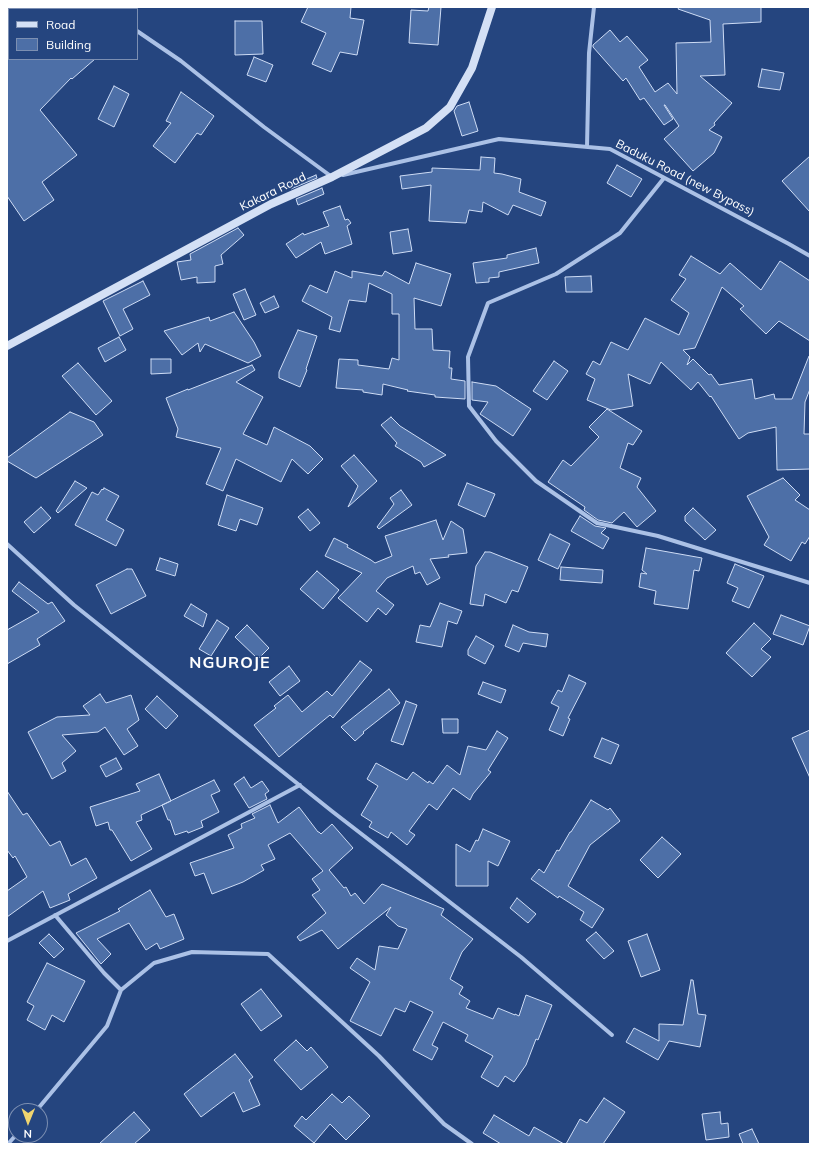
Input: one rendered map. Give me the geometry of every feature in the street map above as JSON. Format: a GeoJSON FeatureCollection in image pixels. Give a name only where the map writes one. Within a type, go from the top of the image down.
{"type":"FeatureCollection","features":[{"type":"Feature","properties":{"kind":"street","name":"Kakara Road"},"geometry":{"type":"LineString","coordinates":[[7,346],[271,204],[332,177],[426,128],[450,107],[472,68],[492,7]]}},
{"type":"Feature","properties":{"kind":"street"},"geometry":{"type":"LineString","coordinates":[[587,147],[589,53],[594,7]]}},
{"type":"Feature","properties":{"kind":"street"},"geometry":{"type":"LineString","coordinates":[[138,32],[181,61],[264,127],[332,177]]}},
{"type":"Feature","properties":{"kind":"street","name":"Baduku Road (new Bypass)"},"geometry":{"type":"LineString","coordinates":[[332,177],[499,139],[610,150],[810,256]]}},
{"type":"Feature","properties":{"kind":"street"},"geometry":{"type":"LineString","coordinates":[[664,178],[620,233],[556,274],[488,303],[468,357],[469,406],[496,441],[536,481],[597,523],[658,536],[810,583]]}},
{"type":"Feature","properties":{"kind":"street"},"geometry":{"type":"LineString","coordinates":[[7,544],[74,605],[300,786],[521,957],[612,1035]]}},
{"type":"Feature","properties":{"kind":"street"},"geometry":{"type":"LineString","coordinates":[[7,941],[300,786]]}},
{"type":"Feature","properties":{"kind":"street"},"geometry":{"type":"LineString","coordinates":[[55,915],[104,973],[121,990]]}},
{"type":"Feature","properties":{"kind":"street"},"geometry":{"type":"LineString","coordinates":[[43,1103],[107,1026],[121,990],[154,963],[192,952],[268,954],[379,1056],[444,1124],[472,1144]]}},
{"type":"Feature","properties":{"kind":"building"},"geometry":{"type":"Polygon","coordinates":[[[308,7],[351,7],[350,18],[364,20],[357,55],[340,52],[331,72],[312,64],[326,33],[301,22],[308,7]]]}},
{"type":"Feature","properties":{"kind":"building"},"geometry":{"type":"Polygon","coordinates":[[[429,7],[441,7],[438,45],[409,43],[411,10],[428,11],[429,7]]]}},
{"type":"Feature","properties":{"kind":"building"},"geometry":{"type":"Polygon","coordinates":[[[679,7],[761,7],[761,22],[723,24],[725,75],[700,76],[732,103],[714,123],[715,125],[709,130],[722,137],[714,153],[693,171],[664,139],[679,126],[665,105],[673,119],[664,125],[644,98],[640,100],[626,78],[623,81],[593,47],[593,45],[610,30],[620,42],[627,36],[648,60],[639,67],[655,92],[668,83],[677,94],[676,43],[711,42],[710,20],[678,9],[679,7]]]}},
{"type":"Feature","properties":{"kind":"building"},"geometry":{"type":"Polygon","coordinates":[[[235,21],[262,21],[263,54],[235,55],[235,21]]]}},
{"type":"Feature","properties":{"kind":"building"},"geometry":{"type":"Polygon","coordinates":[[[254,57],[273,65],[266,82],[247,75],[254,57]]]}},
{"type":"Feature","properties":{"kind":"building"},"geometry":{"type":"Polygon","coordinates":[[[7,59],[94,60],[72,79],[71,78],[40,110],[77,155],[42,182],[54,200],[24,221],[7,196],[7,59]]]}},
{"type":"Feature","properties":{"kind":"building"},"geometry":{"type":"Polygon","coordinates":[[[762,69],[784,73],[780,90],[758,87],[762,69]]]}},
{"type":"Feature","properties":{"kind":"building"},"geometry":{"type":"Polygon","coordinates":[[[114,86],[129,94],[114,127],[98,119],[114,86]]]}},
{"type":"Feature","properties":{"kind":"building"},"geometry":{"type":"Polygon","coordinates":[[[181,92],[214,116],[201,135],[197,133],[175,163],[153,146],[171,123],[166,121],[181,92]]]}},
{"type":"Feature","properties":{"kind":"building"},"geometry":{"type":"Polygon","coordinates":[[[469,102],[478,131],[462,136],[454,111],[457,106],[469,102]]]}},
{"type":"Feature","properties":{"kind":"building"},"geometry":{"type":"Polygon","coordinates":[[[810,156],[810,212],[782,181],[810,156]]]}},
{"type":"Feature","properties":{"kind":"building"},"geometry":{"type":"Polygon","coordinates":[[[481,157],[495,158],[494,173],[521,179],[519,192],[546,202],[541,216],[513,205],[508,215],[483,202],[482,212],[469,210],[466,223],[429,221],[431,185],[402,189],[400,176],[432,172],[432,168],[480,170],[481,157]]]}},
{"type":"Feature","properties":{"kind":"building"},"geometry":{"type":"Polygon","coordinates":[[[617,165],[642,179],[631,197],[607,183],[617,165]]]}},
{"type":"Feature","properties":{"kind":"building"},"geometry":{"type":"Polygon","coordinates":[[[316,175],[317,178],[291,189],[290,186],[316,175]]]}},
{"type":"Feature","properties":{"kind":"building"},"geometry":{"type":"Polygon","coordinates":[[[322,188],[324,194],[298,205],[296,199],[322,188]]]}},
{"type":"Feature","properties":{"kind":"building"},"geometry":{"type":"Polygon","coordinates":[[[340,206],[345,220],[348,219],[351,223],[347,226],[352,244],[325,254],[321,242],[296,258],[286,244],[303,233],[304,235],[329,226],[323,212],[340,206]]]}},
{"type":"Feature","properties":{"kind":"building"},"geometry":{"type":"Polygon","coordinates":[[[238,228],[244,235],[221,255],[223,264],[215,266],[215,282],[197,283],[197,277],[181,280],[177,262],[191,260],[190,254],[238,228]]]}},
{"type":"Feature","properties":{"kind":"building"},"geometry":{"type":"Polygon","coordinates":[[[408,229],[412,251],[393,254],[390,232],[408,229]]]}},
{"type":"Feature","properties":{"kind":"building"},"geometry":{"type":"Polygon","coordinates":[[[536,248],[539,263],[499,272],[499,277],[489,278],[489,282],[476,283],[473,263],[507,258],[507,255],[536,248]]]}},
{"type":"Feature","properties":{"kind":"building"},"geometry":{"type":"Polygon","coordinates":[[[691,256],[720,274],[730,263],[761,290],[780,261],[810,281],[810,341],[779,321],[766,334],[740,309],[744,306],[722,287],[695,348],[683,350],[690,357],[687,365],[693,359],[709,375],[711,374],[719,385],[752,379],[755,399],[774,394],[775,399],[792,399],[809,356],[810,389],[805,402],[804,434],[810,434],[810,469],[777,470],[776,427],[748,433],[739,439],[711,396],[710,397],[698,382],[691,390],[661,362],[650,384],[628,374],[633,406],[611,410],[587,400],[595,379],[586,374],[593,361],[600,365],[611,342],[628,350],[645,318],[679,335],[689,313],[671,300],[686,279],[679,275],[691,256]]]}},
{"type":"Feature","properties":{"kind":"building"},"geometry":{"type":"Polygon","coordinates":[[[416,263],[451,274],[441,306],[414,298],[415,329],[432,329],[433,350],[450,351],[449,368],[452,368],[451,379],[465,381],[465,399],[435,397],[435,395],[407,391],[408,390],[383,384],[382,395],[363,392],[363,390],[336,388],[339,359],[358,360],[358,365],[389,369],[392,358],[399,360],[399,314],[392,314],[392,294],[369,283],[366,302],[349,300],[340,332],[329,329],[332,317],[302,301],[310,285],[327,293],[335,271],[352,278],[352,271],[382,276],[385,271],[409,284],[416,263]]]}},
{"type":"Feature","properties":{"kind":"building"},"geometry":{"type":"Polygon","coordinates":[[[591,276],[592,292],[566,292],[565,277],[591,276]]]}},
{"type":"Feature","properties":{"kind":"building"},"geometry":{"type":"Polygon","coordinates":[[[143,281],[150,295],[123,309],[133,329],[120,336],[103,301],[143,281]]]}},
{"type":"Feature","properties":{"kind":"building"},"geometry":{"type":"Polygon","coordinates":[[[245,289],[256,315],[244,320],[233,294],[245,289]]]}},
{"type":"Feature","properties":{"kind":"building"},"geometry":{"type":"Polygon","coordinates":[[[274,296],[279,307],[265,313],[260,303],[274,296]]]}},
{"type":"Feature","properties":{"kind":"building"},"geometry":{"type":"Polygon","coordinates":[[[234,312],[254,342],[261,356],[248,363],[205,344],[200,352],[198,343],[182,355],[164,331],[209,317],[210,321],[234,312]]]}},
{"type":"Feature","properties":{"kind":"building"},"geometry":{"type":"Polygon","coordinates":[[[298,330],[317,336],[306,369],[307,370],[300,387],[279,378],[279,372],[298,330]]]}},
{"type":"Feature","properties":{"kind":"building"},"geometry":{"type":"Polygon","coordinates":[[[119,337],[126,350],[105,362],[98,348],[119,337]]]}},
{"type":"Feature","properties":{"kind":"building"},"geometry":{"type":"Polygon","coordinates":[[[151,359],[171,359],[171,373],[151,374],[151,359]]]}},
{"type":"Feature","properties":{"kind":"building"},"geometry":{"type":"Polygon","coordinates":[[[554,361],[568,371],[547,400],[533,391],[554,361]]]}},
{"type":"Feature","properties":{"kind":"building"},"geometry":{"type":"Polygon","coordinates":[[[78,363],[112,401],[96,415],[62,376],[78,363]]]}},
{"type":"Feature","properties":{"kind":"building"},"geometry":{"type":"Polygon","coordinates":[[[252,365],[255,370],[236,382],[263,397],[243,434],[267,445],[274,427],[310,446],[323,459],[308,474],[292,459],[281,482],[236,459],[223,491],[206,484],[221,448],[176,437],[178,429],[166,398],[252,365]]]}},
{"type":"Feature","properties":{"kind":"building"},"geometry":{"type":"Polygon","coordinates":[[[472,382],[496,386],[531,409],[513,436],[480,414],[488,402],[472,400],[472,382]]]}},
{"type":"Feature","properties":{"kind":"building"},"geometry":{"type":"Polygon","coordinates":[[[607,409],[642,431],[633,445],[628,443],[620,468],[641,478],[637,487],[656,511],[637,527],[624,512],[612,523],[598,520],[584,510],[585,507],[548,482],[563,460],[571,466],[599,437],[589,427],[607,409]]]}},
{"type":"Feature","properties":{"kind":"building"},"geometry":{"type":"Polygon","coordinates":[[[70,412],[94,422],[103,435],[36,478],[7,461],[7,458],[70,412]]]}},
{"type":"Feature","properties":{"kind":"building"},"geometry":{"type":"Polygon","coordinates":[[[391,417],[400,426],[446,455],[424,467],[421,462],[395,446],[397,443],[381,425],[391,417]]]}},
{"type":"Feature","properties":{"kind":"building"},"geometry":{"type":"Polygon","coordinates":[[[354,455],[377,481],[348,507],[358,486],[341,466],[354,455]]]}},
{"type":"Feature","properties":{"kind":"building"},"geometry":{"type":"Polygon","coordinates":[[[783,478],[800,495],[795,500],[810,510],[810,536],[805,544],[802,542],[791,561],[764,545],[769,537],[747,496],[783,478]]]}},
{"type":"Feature","properties":{"kind":"building"},"geometry":{"type":"Polygon","coordinates":[[[75,481],[87,488],[58,513],[56,511],[75,481]]]}},
{"type":"Feature","properties":{"kind":"building"},"geometry":{"type":"Polygon","coordinates":[[[467,483],[495,494],[485,517],[458,505],[467,483]]]}},
{"type":"Feature","properties":{"kind":"building"},"geometry":{"type":"Polygon","coordinates":[[[104,488],[119,496],[106,520],[124,530],[116,546],[75,525],[92,492],[98,495],[104,488]]]}},
{"type":"Feature","properties":{"kind":"building"},"geometry":{"type":"Polygon","coordinates":[[[401,490],[412,505],[379,529],[377,527],[394,504],[390,498],[401,490]]]}},
{"type":"Feature","properties":{"kind":"building"},"geometry":{"type":"Polygon","coordinates":[[[227,495],[263,508],[257,525],[240,519],[236,531],[218,525],[227,495]]]}},
{"type":"Feature","properties":{"kind":"building"},"geometry":{"type":"Polygon","coordinates":[[[41,507],[51,518],[34,533],[24,522],[41,507]]]}},
{"type":"Feature","properties":{"kind":"building"},"geometry":{"type":"Polygon","coordinates":[[[693,508],[716,530],[705,540],[685,521],[685,516],[693,508]]]}},
{"type":"Feature","properties":{"kind":"building"},"geometry":{"type":"Polygon","coordinates":[[[308,509],[320,523],[310,531],[298,517],[308,509]]]}},
{"type":"Feature","properties":{"kind":"building"},"geometry":{"type":"Polygon","coordinates":[[[580,516],[595,526],[606,528],[601,533],[609,538],[603,549],[571,531],[580,516]]]}},
{"type":"Feature","properties":{"kind":"building"},"geometry":{"type":"Polygon","coordinates":[[[436,520],[443,540],[451,521],[463,529],[467,553],[430,559],[440,578],[427,585],[420,572],[415,574],[413,566],[387,578],[376,591],[394,605],[386,615],[378,608],[367,622],[338,598],[362,573],[325,556],[334,538],[348,545],[347,547],[375,563],[392,556],[385,536],[436,520]]]}},
{"type":"Feature","properties":{"kind":"building"},"geometry":{"type":"Polygon","coordinates":[[[550,534],[570,544],[558,569],[538,560],[550,534]]]}},
{"type":"Feature","properties":{"kind":"building"},"geometry":{"type":"Polygon","coordinates":[[[646,548],[702,558],[699,571],[694,570],[688,609],[654,604],[656,591],[639,587],[641,573],[647,574],[642,570],[646,548]]]}},
{"type":"Feature","properties":{"kind":"building"},"geometry":{"type":"Polygon","coordinates":[[[485,552],[490,552],[528,567],[518,592],[512,590],[506,603],[485,594],[483,606],[470,604],[476,566],[485,552]]]}},
{"type":"Feature","properties":{"kind":"building"},"geometry":{"type":"Polygon","coordinates":[[[160,558],[178,564],[175,576],[156,570],[160,558]]]}},
{"type":"Feature","properties":{"kind":"building"},"geometry":{"type":"Polygon","coordinates":[[[735,564],[764,576],[749,608],[732,601],[738,588],[727,583],[735,564]]]}},
{"type":"Feature","properties":{"kind":"building"},"geometry":{"type":"Polygon","coordinates":[[[561,567],[603,570],[602,583],[560,580],[561,567]]]}},
{"type":"Feature","properties":{"kind":"building"},"geometry":{"type":"Polygon","coordinates":[[[127,569],[132,569],[146,596],[111,614],[96,585],[127,569]]]}},
{"type":"Feature","properties":{"kind":"building"},"geometry":{"type":"Polygon","coordinates":[[[317,571],[339,590],[323,609],[300,589],[317,571]]]}},
{"type":"Feature","properties":{"kind":"building"},"geometry":{"type":"Polygon","coordinates":[[[19,582],[48,604],[52,602],[65,621],[37,639],[40,645],[7,664],[7,630],[39,612],[12,591],[19,582]]]}},
{"type":"Feature","properties":{"kind":"building"},"geometry":{"type":"Polygon","coordinates":[[[440,603],[462,611],[457,624],[448,621],[442,647],[416,642],[420,625],[430,627],[440,603]]]}},
{"type":"Feature","properties":{"kind":"building"},"geometry":{"type":"Polygon","coordinates":[[[191,604],[207,614],[203,627],[184,616],[191,604]]]}},
{"type":"Feature","properties":{"kind":"building"},"geometry":{"type":"Polygon","coordinates":[[[781,615],[810,626],[803,645],[773,634],[781,615]]]}},
{"type":"Feature","properties":{"kind":"building"},"geometry":{"type":"Polygon","coordinates":[[[217,620],[229,628],[211,656],[199,649],[217,620]]]}},
{"type":"Feature","properties":{"kind":"building"},"geometry":{"type":"Polygon","coordinates":[[[754,623],[771,639],[761,649],[771,657],[752,677],[726,653],[754,623]]]}},
{"type":"Feature","properties":{"kind":"building"},"geometry":{"type":"Polygon","coordinates":[[[247,625],[269,648],[258,659],[235,637],[247,625]]]}},
{"type":"Feature","properties":{"kind":"building"},"geometry":{"type":"Polygon","coordinates":[[[513,625],[529,632],[548,634],[546,647],[523,643],[519,652],[505,646],[513,625]]]}},
{"type":"Feature","properties":{"kind":"building"},"geometry":{"type":"Polygon","coordinates":[[[476,636],[494,646],[485,664],[468,655],[468,650],[476,636]]]}},
{"type":"Feature","properties":{"kind":"building"},"geometry":{"type":"Polygon","coordinates":[[[360,661],[372,670],[333,718],[330,715],[279,757],[254,725],[276,708],[274,706],[288,695],[302,712],[327,691],[332,696],[360,661]]]}},
{"type":"Feature","properties":{"kind":"building"},"geometry":{"type":"Polygon","coordinates":[[[289,666],[300,681],[280,696],[269,682],[289,666]]]}},
{"type":"Feature","properties":{"kind":"building"},"geometry":{"type":"Polygon","coordinates":[[[569,675],[586,683],[568,718],[570,719],[563,736],[549,730],[559,707],[551,703],[558,690],[562,692],[569,675]]]}},
{"type":"Feature","properties":{"kind":"building"},"geometry":{"type":"Polygon","coordinates":[[[483,682],[506,690],[501,703],[478,694],[483,682]]]}},
{"type":"Feature","properties":{"kind":"building"},"geometry":{"type":"Polygon","coordinates":[[[389,689],[400,703],[363,732],[364,733],[355,741],[341,727],[389,689]]]}},
{"type":"Feature","properties":{"kind":"building"},"geometry":{"type":"Polygon","coordinates":[[[100,694],[106,703],[131,695],[139,720],[127,729],[138,746],[124,755],[105,727],[98,732],[62,735],[76,751],[62,763],[66,771],[52,779],[28,732],[57,717],[90,715],[83,706],[100,694]]]}},
{"type":"Feature","properties":{"kind":"building"},"geometry":{"type":"Polygon","coordinates":[[[157,696],[178,716],[166,729],[145,709],[157,696]]]}},
{"type":"Feature","properties":{"kind":"building"},"geometry":{"type":"Polygon","coordinates":[[[406,701],[417,705],[403,745],[391,741],[406,701]]]}},
{"type":"Feature","properties":{"kind":"building"},"geometry":{"type":"Polygon","coordinates":[[[442,719],[458,719],[458,733],[443,733],[442,719]]]}},
{"type":"Feature","properties":{"kind":"building"},"geometry":{"type":"Polygon","coordinates":[[[810,730],[810,778],[792,738],[810,730]]]}},
{"type":"Feature","properties":{"kind":"building"},"geometry":{"type":"Polygon","coordinates":[[[497,731],[508,738],[488,770],[491,772],[470,800],[453,788],[437,810],[429,804],[409,831],[415,835],[407,845],[391,832],[388,838],[369,827],[372,822],[361,815],[378,786],[367,779],[376,763],[407,780],[413,772],[428,783],[429,781],[433,784],[447,765],[460,775],[468,746],[486,750],[497,731]]]}},
{"type":"Feature","properties":{"kind":"building"},"geometry":{"type":"Polygon","coordinates":[[[602,738],[619,745],[611,764],[594,757],[602,738]]]}},
{"type":"Feature","properties":{"kind":"building"},"geometry":{"type":"Polygon","coordinates":[[[116,758],[122,769],[106,777],[100,766],[116,758]]]}},
{"type":"Feature","properties":{"kind":"building"},"geometry":{"type":"Polygon","coordinates":[[[159,774],[171,801],[141,815],[142,820],[136,822],[152,849],[131,861],[112,830],[110,830],[108,822],[96,826],[90,807],[140,791],[136,784],[159,774]]]}},
{"type":"Feature","properties":{"kind":"building"},"geometry":{"type":"Polygon","coordinates":[[[244,777],[251,788],[262,781],[269,791],[265,794],[267,799],[249,808],[234,784],[244,777]]]}},
{"type":"Feature","properties":{"kind":"building"},"geometry":{"type":"Polygon","coordinates":[[[214,780],[220,791],[211,795],[219,812],[201,821],[203,827],[188,833],[187,831],[175,835],[170,820],[168,820],[162,805],[214,780]]]}},
{"type":"Feature","properties":{"kind":"building"},"geometry":{"type":"Polygon","coordinates":[[[7,791],[23,815],[27,813],[50,846],[60,841],[71,866],[86,858],[97,878],[68,894],[70,900],[50,908],[43,891],[7,917],[7,891],[27,877],[15,856],[13,858],[7,850],[7,791]]]}},
{"type":"Feature","properties":{"kind":"building"},"geometry":{"type":"Polygon","coordinates":[[[591,800],[608,810],[610,808],[620,821],[590,845],[568,886],[604,909],[592,928],[580,920],[584,912],[559,896],[558,898],[531,879],[539,869],[544,873],[557,850],[559,851],[591,800]]]}},
{"type":"Feature","properties":{"kind":"building"},"geometry":{"type":"Polygon","coordinates":[[[270,805],[278,823],[299,807],[321,834],[332,824],[353,848],[329,870],[344,888],[346,887],[351,896],[355,893],[364,904],[382,884],[444,909],[441,915],[473,939],[462,952],[450,979],[463,987],[459,994],[470,1001],[466,1008],[493,1019],[498,1008],[519,1016],[526,995],[552,1005],[526,1065],[514,1082],[505,1076],[498,1087],[481,1077],[493,1056],[465,1041],[468,1035],[443,1022],[432,1045],[438,1048],[432,1060],[413,1050],[433,1012],[410,1001],[405,1012],[395,1008],[381,1036],[350,1021],[370,982],[350,968],[357,958],[375,970],[379,946],[398,949],[407,929],[398,926],[386,915],[391,907],[338,949],[322,930],[300,941],[297,937],[326,913],[312,895],[320,890],[312,879],[323,871],[290,833],[268,845],[275,859],[261,865],[264,870],[243,882],[212,894],[204,873],[195,876],[190,863],[234,848],[228,835],[242,828],[241,824],[255,818],[252,814],[270,805]]]}},
{"type":"Feature","properties":{"kind":"building"},"geometry":{"type":"Polygon","coordinates":[[[483,829],[510,841],[498,866],[488,861],[488,886],[456,886],[456,844],[470,852],[476,840],[478,841],[483,829]]]}},
{"type":"Feature","properties":{"kind":"building"},"geometry":{"type":"Polygon","coordinates":[[[662,837],[681,854],[658,878],[640,860],[662,837]]]}},
{"type":"Feature","properties":{"kind":"building"},"geometry":{"type":"Polygon","coordinates":[[[150,890],[166,917],[174,914],[184,939],[160,949],[157,943],[146,950],[129,923],[97,939],[111,954],[101,964],[76,933],[120,911],[118,909],[150,890]]]}},
{"type":"Feature","properties":{"kind":"building"},"geometry":{"type":"Polygon","coordinates":[[[517,898],[536,914],[528,923],[510,908],[517,898]]]}},
{"type":"Feature","properties":{"kind":"building"},"geometry":{"type":"Polygon","coordinates":[[[596,932],[614,951],[604,959],[586,940],[596,932]]]}},
{"type":"Feature","properties":{"kind":"building"},"geometry":{"type":"Polygon","coordinates":[[[49,934],[64,949],[54,958],[39,943],[49,934]]]}},
{"type":"Feature","properties":{"kind":"building"},"geometry":{"type":"Polygon","coordinates":[[[647,934],[660,970],[641,977],[628,941],[647,934]]]}},
{"type":"Feature","properties":{"kind":"building"},"geometry":{"type":"Polygon","coordinates":[[[47,963],[85,981],[64,1022],[52,1015],[45,1030],[27,1020],[34,1006],[27,1002],[47,963]]]}},
{"type":"Feature","properties":{"kind":"building"},"geometry":{"type":"Polygon","coordinates":[[[691,980],[693,980],[698,1014],[706,1015],[700,1047],[669,1041],[658,1060],[626,1042],[634,1028],[659,1041],[659,1024],[683,1025],[691,980]]]}},
{"type":"Feature","properties":{"kind":"building"},"geometry":{"type":"Polygon","coordinates":[[[261,989],[282,1016],[261,1031],[241,1004],[261,989]]]}},
{"type":"Feature","properties":{"kind":"building"},"geometry":{"type":"Polygon","coordinates":[[[296,1040],[307,1051],[311,1047],[328,1067],[301,1090],[274,1060],[296,1040]]]}},
{"type":"Feature","properties":{"kind":"building"},"geometry":{"type":"Polygon","coordinates":[[[235,1054],[253,1077],[249,1080],[260,1105],[243,1112],[234,1092],[201,1117],[184,1094],[235,1054]]]}},
{"type":"Feature","properties":{"kind":"building"},"geometry":{"type":"Polygon","coordinates":[[[332,1094],[342,1103],[349,1096],[370,1116],[346,1140],[330,1124],[314,1143],[294,1126],[302,1116],[306,1120],[332,1094]]]}},
{"type":"Feature","properties":{"kind":"building"},"geometry":{"type":"Polygon","coordinates":[[[604,1098],[625,1112],[603,1144],[566,1144],[580,1119],[587,1123],[604,1098]]]}},
{"type":"Feature","properties":{"kind":"building"},"geometry":{"type":"Polygon","coordinates":[[[134,1112],[150,1130],[134,1144],[99,1144],[134,1112]]]}},
{"type":"Feature","properties":{"kind":"building"},"geometry":{"type":"Polygon","coordinates":[[[720,1112],[721,1124],[728,1123],[729,1137],[706,1140],[702,1114],[720,1112]]]}},
{"type":"Feature","properties":{"kind":"building"},"geometry":{"type":"Polygon","coordinates":[[[494,1115],[529,1136],[534,1127],[564,1144],[501,1144],[483,1133],[494,1115]]]}},
{"type":"Feature","properties":{"kind":"building"},"geometry":{"type":"Polygon","coordinates":[[[752,1129],[759,1144],[743,1144],[739,1134],[752,1129]]]}},
{"type":"Feature","properties":{"kind":"district","name":"NGUROJE"},"geometry":{"type":"Point","coordinates":[230,663]}}]}
